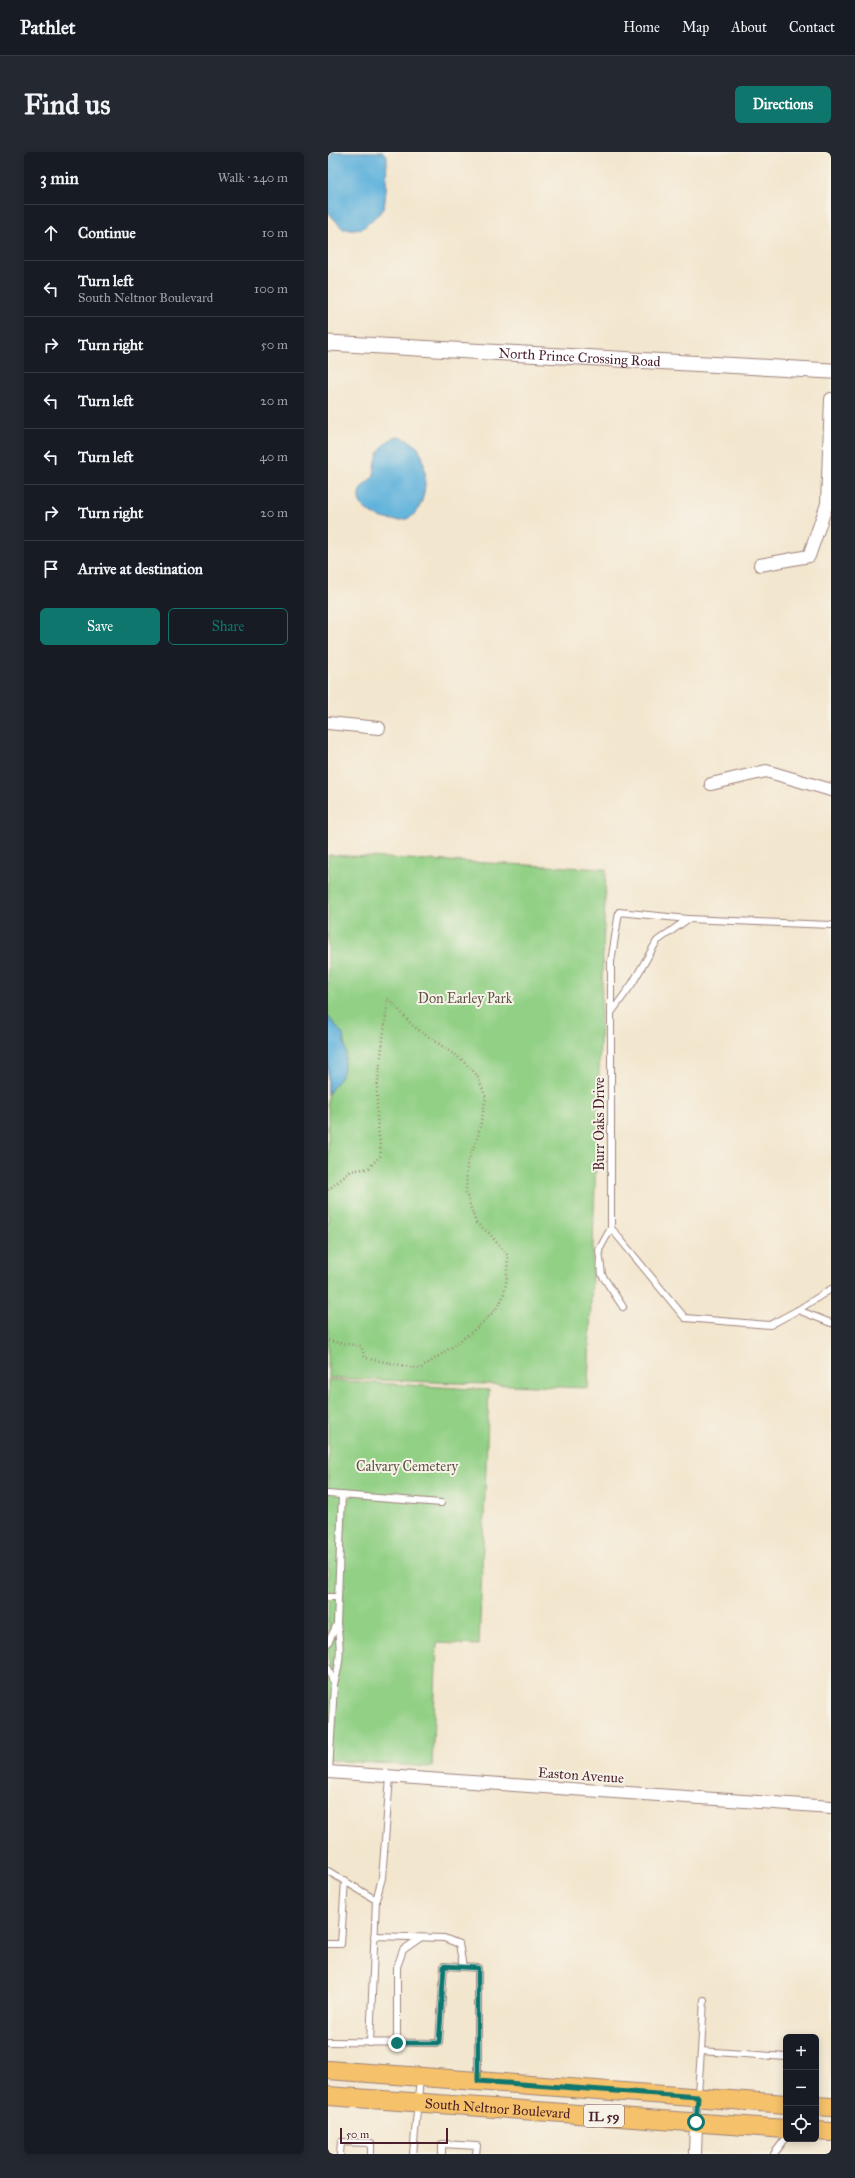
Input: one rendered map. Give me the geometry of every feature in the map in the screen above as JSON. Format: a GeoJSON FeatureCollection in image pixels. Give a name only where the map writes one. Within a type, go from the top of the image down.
{"type":"FeatureCollection","features":[{"type":"Feature","properties":{"kind":"main road","name":"South Neltnor Boulevard"},"geometry":{"type":"LineString","coordinates":[[328,2070],[783,2104]]}},
{"type":"Feature","properties":{"kind":"main road","name":"South Neltnor Boulevard"},"geometry":{"type":"LineString","coordinates":[[328,2096],[783,2129]]}},
{"type":"Feature","properties":{"kind":"main road"},"geometry":{"type":"LineString","coordinates":[[819,2106],[831,2107]]}},
{"type":"Feature","properties":{"kind":"main road"},"geometry":{"type":"LineString","coordinates":[[819,2130],[831,2132]]}},
{"type":"Feature","properties":{"kind":"street","name":"North Prince Crossing Road"},"geometry":{"type":"LineString","coordinates":[[328,343],[831,371]]}},
{"type":"Feature","properties":{"kind":"street"},"geometry":{"type":"LineString","coordinates":[[760,565],[809,556],[827,504],[831,398]]}},
{"type":"Feature","properties":{"kind":"street"},"geometry":{"type":"LineString","coordinates":[[328,723],[379,728]]}},
{"type":"Feature","properties":{"kind":"street"},"geometry":{"type":"LineString","coordinates":[[711,784],[766,771],[831,790]]}},
{"type":"Feature","properties":{"kind":"street","name":"Easton Avenue"},"geometry":{"type":"LineString","coordinates":[[328,1772],[831,1807]]}},
{"type":"Feature","properties":{"kind":"street"},"geometry":{"type":"LineString","coordinates":[[695,2154],[696,2122]]}},
{"type":"Feature","properties":{"kind":"lane","name":"Burr Oaks Drive"},"geometry":{"type":"LineString","coordinates":[[611,1228],[611,962],[619,912],[688,919]]}},
{"type":"Feature","properties":{"kind":"lane"},"geometry":{"type":"LineString","coordinates":[[611,1013],[632,984],[657,941],[688,919],[831,925]]}},
{"type":"Feature","properties":{"kind":"lane"},"geometry":{"type":"LineString","coordinates":[[623,1308],[602,1275],[599,1250],[611,1228],[685,1318],[770,1325],[798,1310],[831,1289]]}},
{"type":"Feature","properties":{"kind":"lane"},"geometry":{"type":"LineString","coordinates":[[798,1310],[831,1322]]}},
{"type":"Feature","properties":{"kind":"lane"},"geometry":{"type":"LineString","coordinates":[[328,1494],[441,1503]]}},
{"type":"Feature","properties":{"kind":"lane"},"geometry":{"type":"LineString","coordinates":[[328,1772],[334,1685],[341,1654],[337,1624],[342,1495]]}},
{"type":"Feature","properties":{"kind":"lane"},"geometry":{"type":"LineString","coordinates":[[328,1597],[338,1597]]}},
{"type":"Feature","properties":{"kind":"lane"},"geometry":{"type":"LineString","coordinates":[[328,1643],[337,1624]]}},
{"type":"Feature","properties":{"kind":"lane"},"geometry":{"type":"LineString","coordinates":[[328,1668],[334,1685]]}},
{"type":"Feature","properties":{"kind":"lane"},"geometry":{"type":"LineString","coordinates":[[370,2043],[376,1900],[382,1878],[390,1776]]}},
{"type":"Feature","properties":{"kind":"lane"},"geometry":{"type":"LineString","coordinates":[[328,1871],[376,1900]]}},
{"type":"Feature","properties":{"kind":"lane"},"geometry":{"type":"LineString","coordinates":[[328,1944],[341,1944],[344,1880]]}},
{"type":"Feature","properties":{"kind":"lane"},"geometry":{"type":"LineString","coordinates":[[374,1936],[444,1938],[459,1944],[463,1967]]}},
{"type":"Feature","properties":{"kind":"lane"},"geometry":{"type":"LineString","coordinates":[[397,2043],[397,1967],[403,1950],[420,1938]]}},
{"type":"Feature","properties":{"kind":"lane"},"geometry":{"type":"LineString","coordinates":[[328,2042],[439,2043],[444,1966],[478,1968],[478,2081]]}},
{"type":"Feature","properties":{"kind":"lane"},"geometry":{"type":"LineString","coordinates":[[696,2122],[704,2000]]}},
{"type":"Feature","properties":{"kind":"lane"},"geometry":{"type":"LineString","coordinates":[[701,2051],[783,2057]]}},
{"type":"Feature","properties":{"kind":"lane"},"geometry":{"type":"LineString","coordinates":[[413,2154],[420,2077]]}},
{"type":"Feature","properties":{"kind":"lane"},"geometry":{"type":"LineString","coordinates":[[340,2154],[341,2142],[372,2143],[371,2154]]}},
{"type":"Feature","properties":{"kind":"lane"},"geometry":{"type":"LineString","coordinates":[[774,2154],[783,2142]]}},
{"type":"Feature","properties":{"kind":"lane"},"geometry":{"type":"LineString","coordinates":[[442,2154],[442,2144],[477,2146],[476,2154]]}},
{"type":"Feature","properties":{"kind":"path"},"geometry":{"type":"LineString","coordinates":[[328,1190],[351,1171],[369,1168],[381,1155],[377,1118],[377,1089],[388,998],[413,1026],[462,1060],[477,1075],[486,1098],[478,1136],[467,1164],[466,1193],[476,1223],[489,1233],[508,1256],[503,1299],[494,1311],[461,1341],[420,1369],[365,1358],[361,1346],[328,1341]]}},
{"type":"Feature","properties":{"kind":"green space","name":"Don Earley Park"},"geometry":{"type":"Polygon","coordinates":[[[328,855],[606,869],[588,1388],[328,1378],[328,855]]]}},
{"type":"Feature","properties":{"kind":"green space","name":"Calvary Cemetery"},"geometry":{"type":"Polygon","coordinates":[[[328,1380],[489,1390],[479,1645],[437,1643],[432,1767],[328,1760],[328,1380]]]}},
{"type":"Feature","properties":{"kind":"water"},"geometry":{"type":"Polygon","coordinates":[[[332,152],[383,152],[387,156],[384,209],[362,229],[343,229],[328,212],[328,163],[332,152]]]}},
{"type":"Feature","properties":{"kind":"water"},"geometry":{"type":"Polygon","coordinates":[[[394,437],[403,438],[418,448],[422,456],[425,472],[424,492],[418,509],[413,515],[406,519],[400,520],[392,520],[376,516],[369,512],[363,507],[359,494],[363,486],[374,475],[378,453],[388,441],[394,437]]]}},
{"type":"Feature","properties":{"kind":"water"},"geometry":{"type":"Polygon","coordinates":[[[328,1016],[343,1035],[346,1053],[343,1073],[328,1094],[328,1016]]]}},
{"type":"Feature","properties":{"kind":"route"},"geometry":{"type":"LineString","coordinates":[[397,2043],[439,2043],[444,1966],[478,1968],[478,2081],[698,2097],[696,2122]]}}]}
